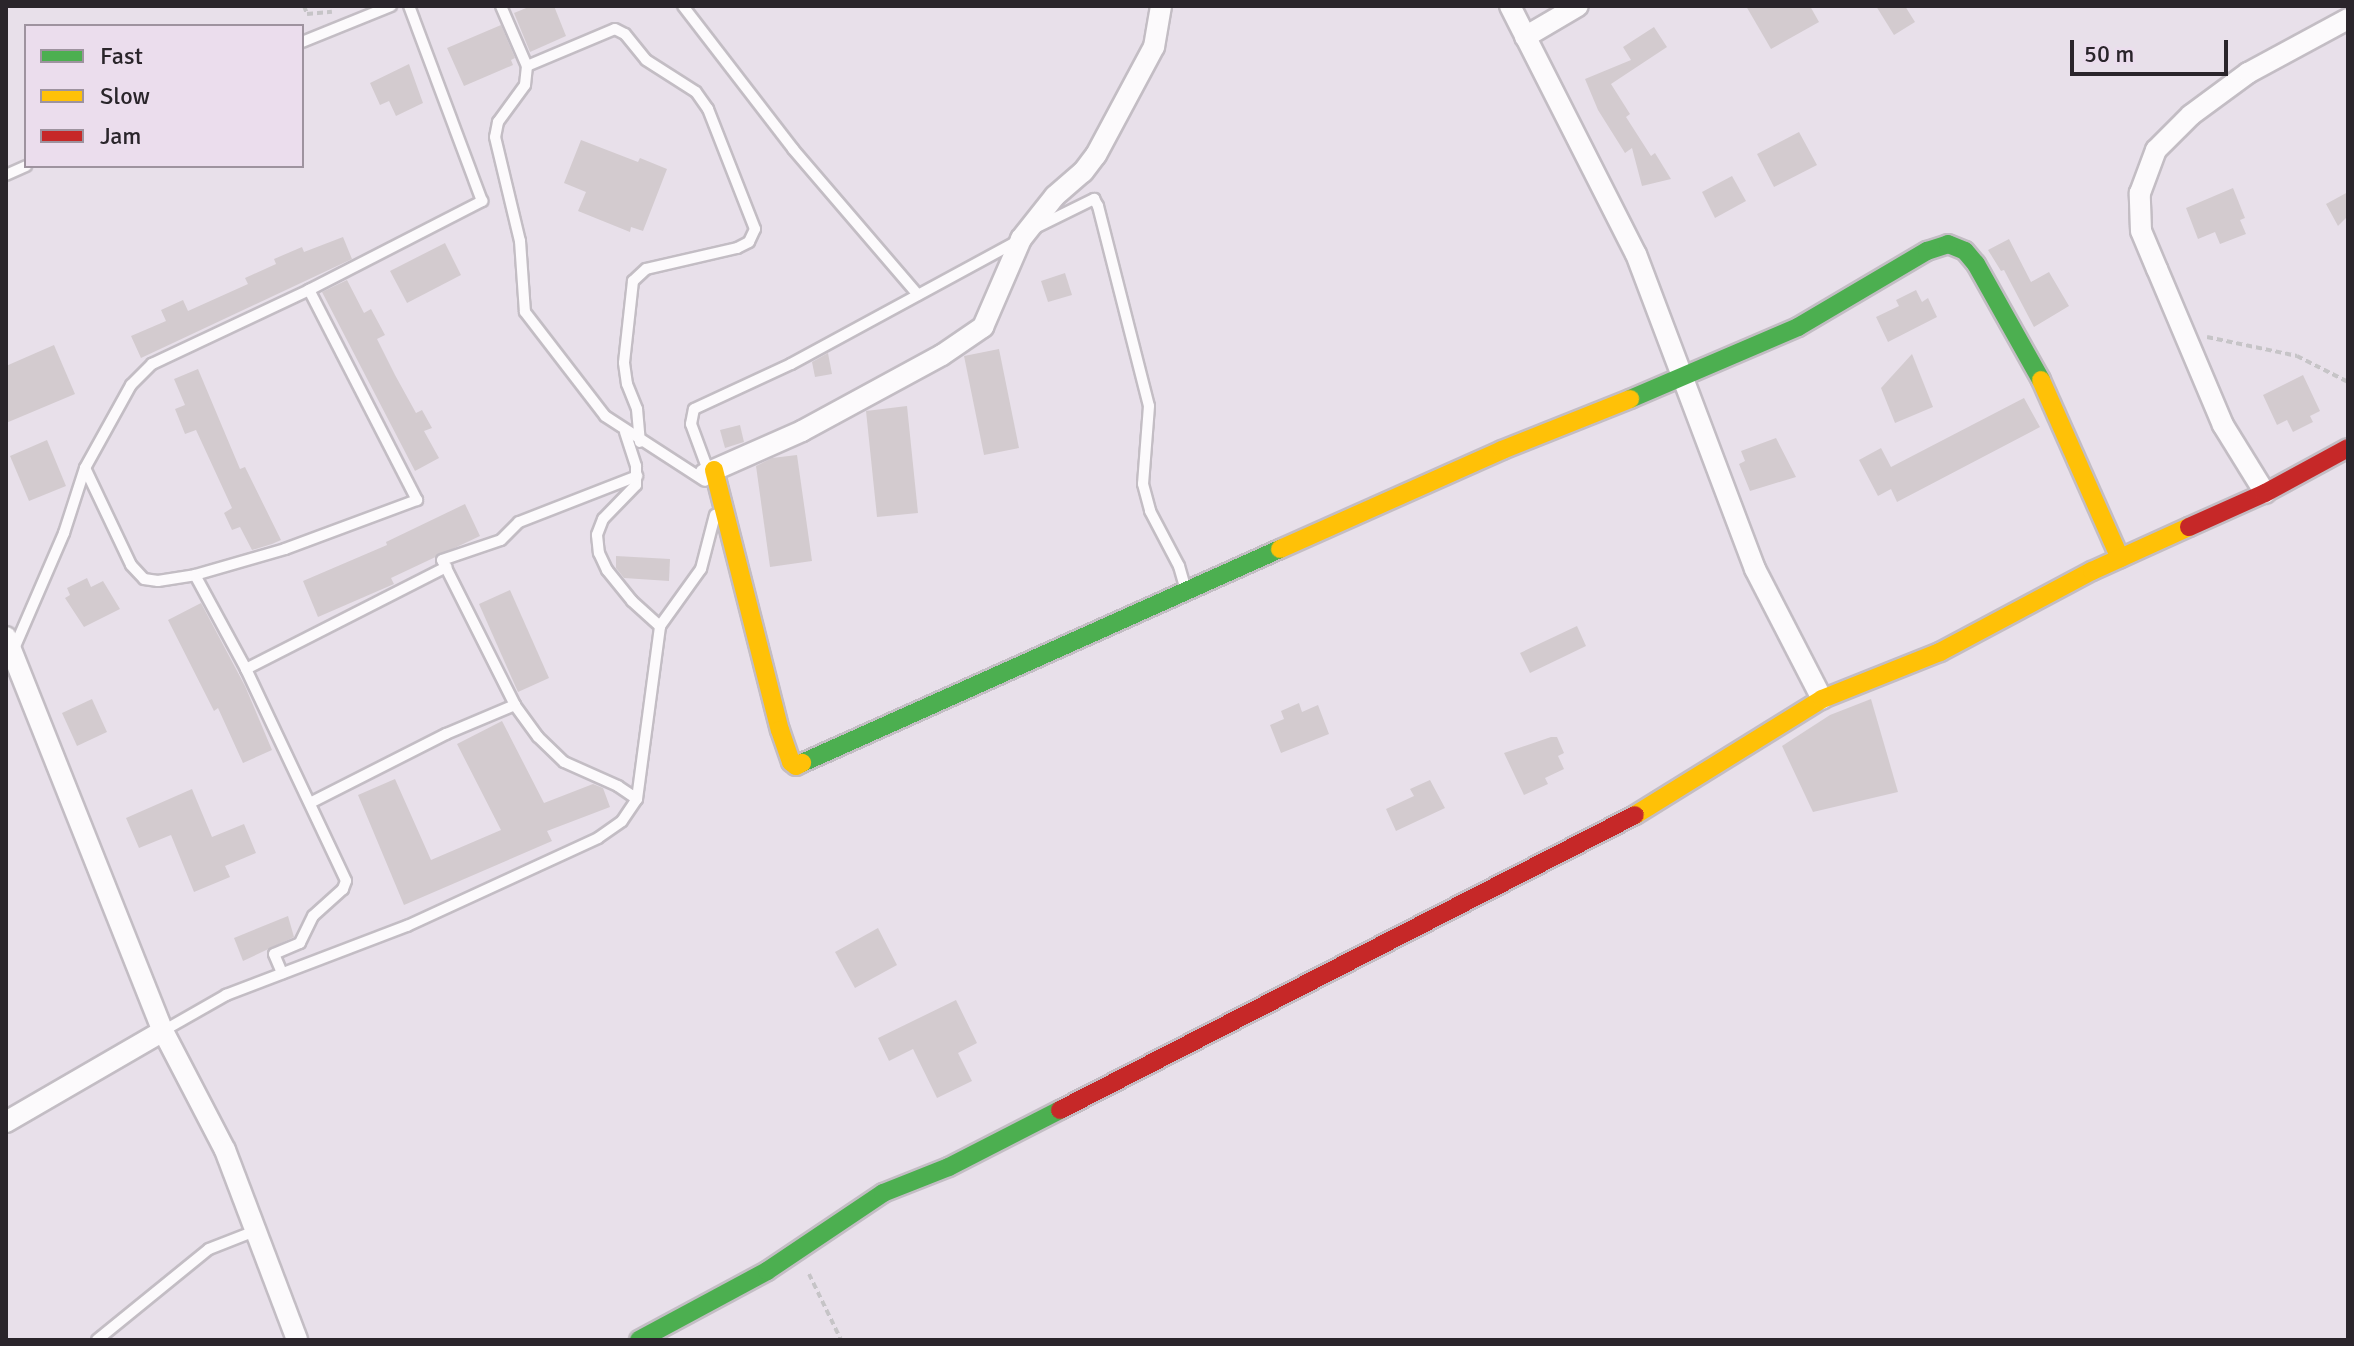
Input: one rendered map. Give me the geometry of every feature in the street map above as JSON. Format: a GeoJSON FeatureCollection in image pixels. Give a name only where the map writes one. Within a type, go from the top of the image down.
{"type":"FeatureCollection","features":[{"type":"Feature","properties":{"kind":"street"},"geometry":{"type":"LineString","coordinates":[[1161,6],[1154,47],[1096,155],[1083,172],[1055,196],[1025,235],[990,316],[971,337],[802,431],[708,472],[780,730],[795,766],[1502,450],[1685,378],[1798,327],[1927,251],[1948,244],[1965,251],[2017,333],[2050,399],[2120,558]]}},
{"type":"Feature","properties":{"kind":"street"},"geometry":{"type":"LineString","coordinates":[[1510,6],[1636,254],[1755,569],[1822,699]]}},
{"type":"Feature","properties":{"kind":"street"},"geometry":{"type":"LineString","coordinates":[[1525,37],[1578,6]]}},
{"type":"Feature","properties":{"kind":"street"},"geometry":{"type":"LineString","coordinates":[[2265,493],[2223,425],[2187,333],[2141,231],[2140,193],[2156,150],[2191,115],[2248,73],[2348,19]]}},
{"type":"Feature","properties":{"kind":"street"},"geometry":{"type":"LineString","coordinates":[[639,1340],[795,1252],[883,1193],[949,1167],[1655,805],[1822,699],[1940,652],[2120,558],[2265,493],[2348,448]]}},
{"type":"Feature","properties":{"kind":"street"},"geometry":{"type":"LineString","coordinates":[[9,645],[163,1031],[225,1150],[297,1340]]}},
{"type":"Feature","properties":{"kind":"street"},"geometry":{"type":"LineString","coordinates":[[6,1122],[163,1031]]}},
{"type":"Feature","properties":{"kind":"lane"},"geometry":{"type":"LineString","coordinates":[[304,41],[391,6]]}},
{"type":"Feature","properties":{"kind":"lane"},"geometry":{"type":"LineString","coordinates":[[9,645],[64,533],[85,468],[131,385],[152,364],[309,290],[482,201],[409,6]]}},
{"type":"Feature","properties":{"kind":"lane"},"geometry":{"type":"LineString","coordinates":[[501,6],[527,66],[525,85],[498,122],[495,137],[520,241],[525,312],[605,416],[640,442],[708,472]]}},
{"type":"Feature","properties":{"kind":"lane"},"geometry":{"type":"LineString","coordinates":[[683,6],[793,149],[918,295]]}},
{"type":"Feature","properties":{"kind":"lane"},"geometry":{"type":"LineString","coordinates":[[527,66],[615,29],[625,34],[646,60],[696,92],[708,109],[755,229],[749,242],[737,248],[646,269],[633,281],[624,363],[627,384],[637,409],[640,442]]}},
{"type":"Feature","properties":{"kind":"lane"},"geometry":{"type":"LineString","coordinates":[[163,1031],[226,995],[407,926],[598,838],[622,821],[637,799],[660,626],[701,569],[715,517],[708,472],[691,424],[694,409],[791,364],[1094,199],[1149,406],[1143,484],[1150,511],[1179,566],[1187,592]]}},
{"type":"Feature","properties":{"kind":"lane"},"geometry":{"type":"LineString","coordinates":[[85,468],[120,547],[144,579],[158,581],[195,575],[285,549],[417,500],[309,290]]}},
{"type":"Feature","properties":{"kind":"lane"},"geometry":{"type":"LineString","coordinates":[[625,431],[637,476],[634,490],[603,519],[597,535],[599,553],[607,570],[632,601],[660,626]]}},
{"type":"Feature","properties":{"kind":"lane"},"geometry":{"type":"LineString","coordinates":[[637,476],[519,522],[501,540],[442,560],[515,705],[538,737],[564,762],[618,786],[637,799]]}},
{"type":"Feature","properties":{"kind":"lane"},"geometry":{"type":"LineString","coordinates":[[246,669],[446,567]]}},
{"type":"Feature","properties":{"kind":"lane"},"geometry":{"type":"LineString","coordinates":[[195,575],[246,669],[346,885],[313,916],[300,943],[274,954],[282,973]]}},
{"type":"Feature","properties":{"kind":"lane"},"geometry":{"type":"LineString","coordinates":[[310,803],[446,734],[515,705]]}},
{"type":"Feature","properties":{"kind":"lane"},"geometry":{"type":"LineString","coordinates":[[97,1340],[209,1249],[255,1231]]}},
{"type":"Feature","properties":{"kind":"path"},"geometry":{"type":"LineString","coordinates":[[2187,333],[2297,356],[2348,382]]}},
{"type":"Feature","properties":{"kind":"path"},"geometry":{"type":"LineString","coordinates":[[795,1252],[811,1276],[841,1340]]}},
{"type":"Feature","properties":{"kind":"building"},"geometry":{"type":"Polygon","coordinates":[[[531,6],[554,6],[566,36],[530,52],[514,13],[531,6]]]}},
{"type":"Feature","properties":{"kind":"building"},"geometry":{"type":"Polygon","coordinates":[[[1746,6],[1810,6],[1819,22],[1771,49],[1746,6]]]}},
{"type":"Feature","properties":{"kind":"building"},"geometry":{"type":"Polygon","coordinates":[[[1876,6],[1905,6],[1915,22],[1894,35],[1876,6]]]}},
{"type":"Feature","properties":{"kind":"building"},"geometry":{"type":"Polygon","coordinates":[[[501,25],[515,58],[511,60],[513,65],[464,86],[447,48],[501,25]]]}},
{"type":"Feature","properties":{"kind":"building"},"geometry":{"type":"Polygon","coordinates":[[[1654,27],[1667,47],[1611,84],[1630,114],[1626,117],[1651,156],[1655,153],[1671,179],[1642,186],[1632,148],[1625,153],[1598,110],[1585,79],[1631,60],[1623,47],[1654,27]]]}},
{"type":"Feature","properties":{"kind":"building"},"geometry":{"type":"Polygon","coordinates":[[[409,64],[423,103],[396,116],[389,101],[380,105],[370,83],[409,64]]]}},
{"type":"Feature","properties":{"kind":"building"},"geometry":{"type":"Polygon","coordinates":[[[1799,132],[1817,165],[1774,187],[1757,154],[1799,132]]]}},
{"type":"Feature","properties":{"kind":"building"},"geometry":{"type":"Polygon","coordinates":[[[581,140],[638,162],[640,158],[667,169],[643,231],[631,227],[630,232],[578,211],[586,192],[564,183],[581,140]]]}},
{"type":"Feature","properties":{"kind":"building"},"geometry":{"type":"Polygon","coordinates":[[[1732,176],[1746,201],[1715,218],[1702,192],[1732,176]]]}},
{"type":"Feature","properties":{"kind":"building"},"geometry":{"type":"Polygon","coordinates":[[[2233,188],[2245,218],[2240,220],[2246,234],[2220,244],[2215,232],[2198,239],[2186,208],[2233,188]]]}},
{"type":"Feature","properties":{"kind":"building"},"geometry":{"type":"Polygon","coordinates":[[[2348,192],[2348,216],[2338,226],[2326,204],[2348,192]]]}},
{"type":"Feature","properties":{"kind":"building"},"geometry":{"type":"Polygon","coordinates":[[[343,237],[352,259],[141,358],[131,336],[166,321],[161,310],[183,300],[188,311],[248,284],[245,278],[276,264],[274,259],[302,247],[304,252],[343,237]]]}},
{"type":"Feature","properties":{"kind":"building"},"geometry":{"type":"Polygon","coordinates":[[[2009,239],[2031,282],[2049,272],[2069,306],[2034,327],[2004,270],[2001,271],[1988,250],[2009,239]]]}},
{"type":"Feature","properties":{"kind":"building"},"geometry":{"type":"Polygon","coordinates":[[[445,243],[461,275],[407,303],[390,271],[445,243]]]}},
{"type":"Feature","properties":{"kind":"building"},"geometry":{"type":"Polygon","coordinates":[[[1065,273],[1072,295],[1048,302],[1041,281],[1065,273]]]}},
{"type":"Feature","properties":{"kind":"building"},"geometry":{"type":"Polygon","coordinates":[[[347,280],[364,313],[371,309],[385,335],[377,339],[416,413],[422,410],[432,428],[424,431],[439,458],[415,471],[322,292],[347,280]]]}},
{"type":"Feature","properties":{"kind":"building"},"geometry":{"type":"Polygon","coordinates":[[[1916,290],[1922,302],[1928,298],[1937,317],[1888,342],[1876,317],[1899,306],[1896,300],[1916,290]]]}},
{"type":"Feature","properties":{"kind":"building"},"geometry":{"type":"Polygon","coordinates":[[[54,345],[75,394],[6,423],[6,366],[54,345]]]}},
{"type":"Feature","properties":{"kind":"building"},"geometry":{"type":"Polygon","coordinates":[[[999,349],[1019,448],[984,455],[964,356],[999,349]]]}},
{"type":"Feature","properties":{"kind":"building"},"geometry":{"type":"Polygon","coordinates":[[[828,353],[832,374],[815,377],[812,362],[828,353]]]}},
{"type":"Feature","properties":{"kind":"building"},"geometry":{"type":"Polygon","coordinates":[[[1912,354],[1933,407],[1895,423],[1881,388],[1912,354]]]}},
{"type":"Feature","properties":{"kind":"building"},"geometry":{"type":"Polygon","coordinates":[[[198,369],[240,469],[245,467],[281,540],[252,550],[240,527],[232,530],[224,513],[232,508],[196,430],[185,434],[175,409],[185,405],[174,379],[198,369]]]}},
{"type":"Feature","properties":{"kind":"building"},"geometry":{"type":"Polygon","coordinates":[[[2303,375],[2320,411],[2310,416],[2313,422],[2293,432],[2287,420],[2277,425],[2263,395],[2303,375]]]}},
{"type":"Feature","properties":{"kind":"building"},"geometry":{"type":"Polygon","coordinates":[[[2024,398],[2040,427],[1897,502],[1891,489],[1878,496],[1859,460],[1881,448],[1891,467],[2024,398]]]}},
{"type":"Feature","properties":{"kind":"building"},"geometry":{"type":"Polygon","coordinates":[[[907,406],[918,513],[877,517],[866,411],[907,406]]]}},
{"type":"Feature","properties":{"kind":"building"},"geometry":{"type":"Polygon","coordinates":[[[740,425],[744,442],[725,448],[720,430],[740,425]]]}},
{"type":"Feature","properties":{"kind":"building"},"geometry":{"type":"Polygon","coordinates":[[[1776,438],[1796,477],[1750,491],[1739,464],[1745,461],[1741,451],[1776,438]]]}},
{"type":"Feature","properties":{"kind":"building"},"geometry":{"type":"Polygon","coordinates":[[[47,440],[66,486],[29,501],[10,456],[47,440]]]}},
{"type":"Feature","properties":{"kind":"building"},"geometry":{"type":"Polygon","coordinates":[[[797,455],[812,561],[770,567],[756,466],[772,458],[797,455]]]}},
{"type":"Feature","properties":{"kind":"building"},"geometry":{"type":"Polygon","coordinates":[[[465,504],[480,536],[391,578],[394,584],[318,617],[303,581],[387,545],[386,542],[465,504]]]}},
{"type":"Feature","properties":{"kind":"building"},"geometry":{"type":"Polygon","coordinates":[[[616,556],[670,559],[669,581],[624,578],[616,568],[616,556]]]}},
{"type":"Feature","properties":{"kind":"building"},"geometry":{"type":"Polygon","coordinates":[[[87,578],[91,587],[103,581],[120,609],[84,627],[65,598],[70,595],[67,588],[87,578]]]}},
{"type":"Feature","properties":{"kind":"building"},"geometry":{"type":"Polygon","coordinates":[[[510,590],[549,678],[518,692],[479,604],[510,590]]]}},
{"type":"Feature","properties":{"kind":"building"},"geometry":{"type":"Polygon","coordinates":[[[201,603],[245,686],[272,750],[243,763],[218,708],[214,711],[168,620],[201,603]]]}},
{"type":"Feature","properties":{"kind":"building"},"geometry":{"type":"Polygon","coordinates":[[[1577,626],[1586,646],[1530,673],[1520,653],[1577,626]]]}},
{"type":"Feature","properties":{"kind":"building"},"geometry":{"type":"Polygon","coordinates":[[[92,699],[107,732],[77,746],[62,713],[92,699]]]}},
{"type":"Feature","properties":{"kind":"building"},"geometry":{"type":"Polygon","coordinates":[[[1871,699],[1898,792],[1813,812],[1782,746],[1830,715],[1871,699]]]}},
{"type":"Feature","properties":{"kind":"building"},"geometry":{"type":"Polygon","coordinates":[[[1299,703],[1302,712],[1318,705],[1329,734],[1281,753],[1270,725],[1284,719],[1281,711],[1299,703]]]}},
{"type":"Feature","properties":{"kind":"building"},"geometry":{"type":"Polygon","coordinates":[[[502,721],[544,803],[593,784],[603,788],[610,807],[547,831],[552,841],[404,905],[358,795],[395,779],[431,860],[501,830],[457,744],[502,721]]]}},
{"type":"Feature","properties":{"kind":"building"},"geometry":{"type":"Polygon","coordinates":[[[1557,737],[1564,753],[1558,756],[1564,769],[1545,778],[1548,784],[1524,795],[1504,753],[1557,737]]]}},
{"type":"Feature","properties":{"kind":"building"},"geometry":{"type":"Polygon","coordinates":[[[1430,780],[1445,808],[1396,831],[1386,809],[1414,796],[1410,789],[1430,780]]]}},
{"type":"Feature","properties":{"kind":"building"},"geometry":{"type":"Polygon","coordinates":[[[192,789],[212,837],[244,824],[256,853],[225,866],[230,877],[194,892],[171,835],[139,848],[126,818],[192,789]]]}},
{"type":"Feature","properties":{"kind":"building"},"geometry":{"type":"Polygon","coordinates":[[[288,916],[294,937],[243,961],[234,938],[288,916]]]}},
{"type":"Feature","properties":{"kind":"building"},"geometry":{"type":"Polygon","coordinates":[[[878,928],[897,965],[855,988],[835,952],[878,928]]]}},
{"type":"Feature","properties":{"kind":"building"},"geometry":{"type":"Polygon","coordinates":[[[956,1000],[977,1043],[958,1053],[972,1081],[937,1098],[913,1049],[889,1061],[878,1038],[956,1000]]]}},
{"type":"Feature","properties":{"kind":"traffic: fast"},"geometry":{"type":"LineString","coordinates":[[1630,399],[1798,327],[1927,251],[1948,244],[1965,251],[1976,264],[2041,380]]}},
{"type":"Feature","properties":{"kind":"traffic: fast"},"geometry":{"type":"LineString","coordinates":[[802,763],[1280,549]]}},
{"type":"Feature","properties":{"kind":"traffic: fast"},"geometry":{"type":"LineString","coordinates":[[639,1340],[767,1271],[883,1193],[949,1167],[1060,1110]]}},
{"type":"Feature","properties":{"kind":"traffic: slow"},"geometry":{"type":"LineString","coordinates":[[2041,380],[2120,558]]}},
{"type":"Feature","properties":{"kind":"traffic: slow"},"geometry":{"type":"LineString","coordinates":[[1280,549],[1502,450],[1630,399]]}},
{"type":"Feature","properties":{"kind":"traffic: slow"},"geometry":{"type":"LineString","coordinates":[[714,470],[780,730],[791,762],[796,766],[802,763]]}},
{"type":"Feature","properties":{"kind":"traffic: slow"},"geometry":{"type":"LineString","coordinates":[[1635,815],[1822,699],[1940,652],[2092,571],[2189,527]]}},
{"type":"Feature","properties":{"kind":"traffic: jam"},"geometry":{"type":"LineString","coordinates":[[2189,527],[2265,493],[2348,448]]}},
{"type":"Feature","properties":{"kind":"traffic: jam"},"geometry":{"type":"LineString","coordinates":[[1060,1110],[1635,815]]}}]}
